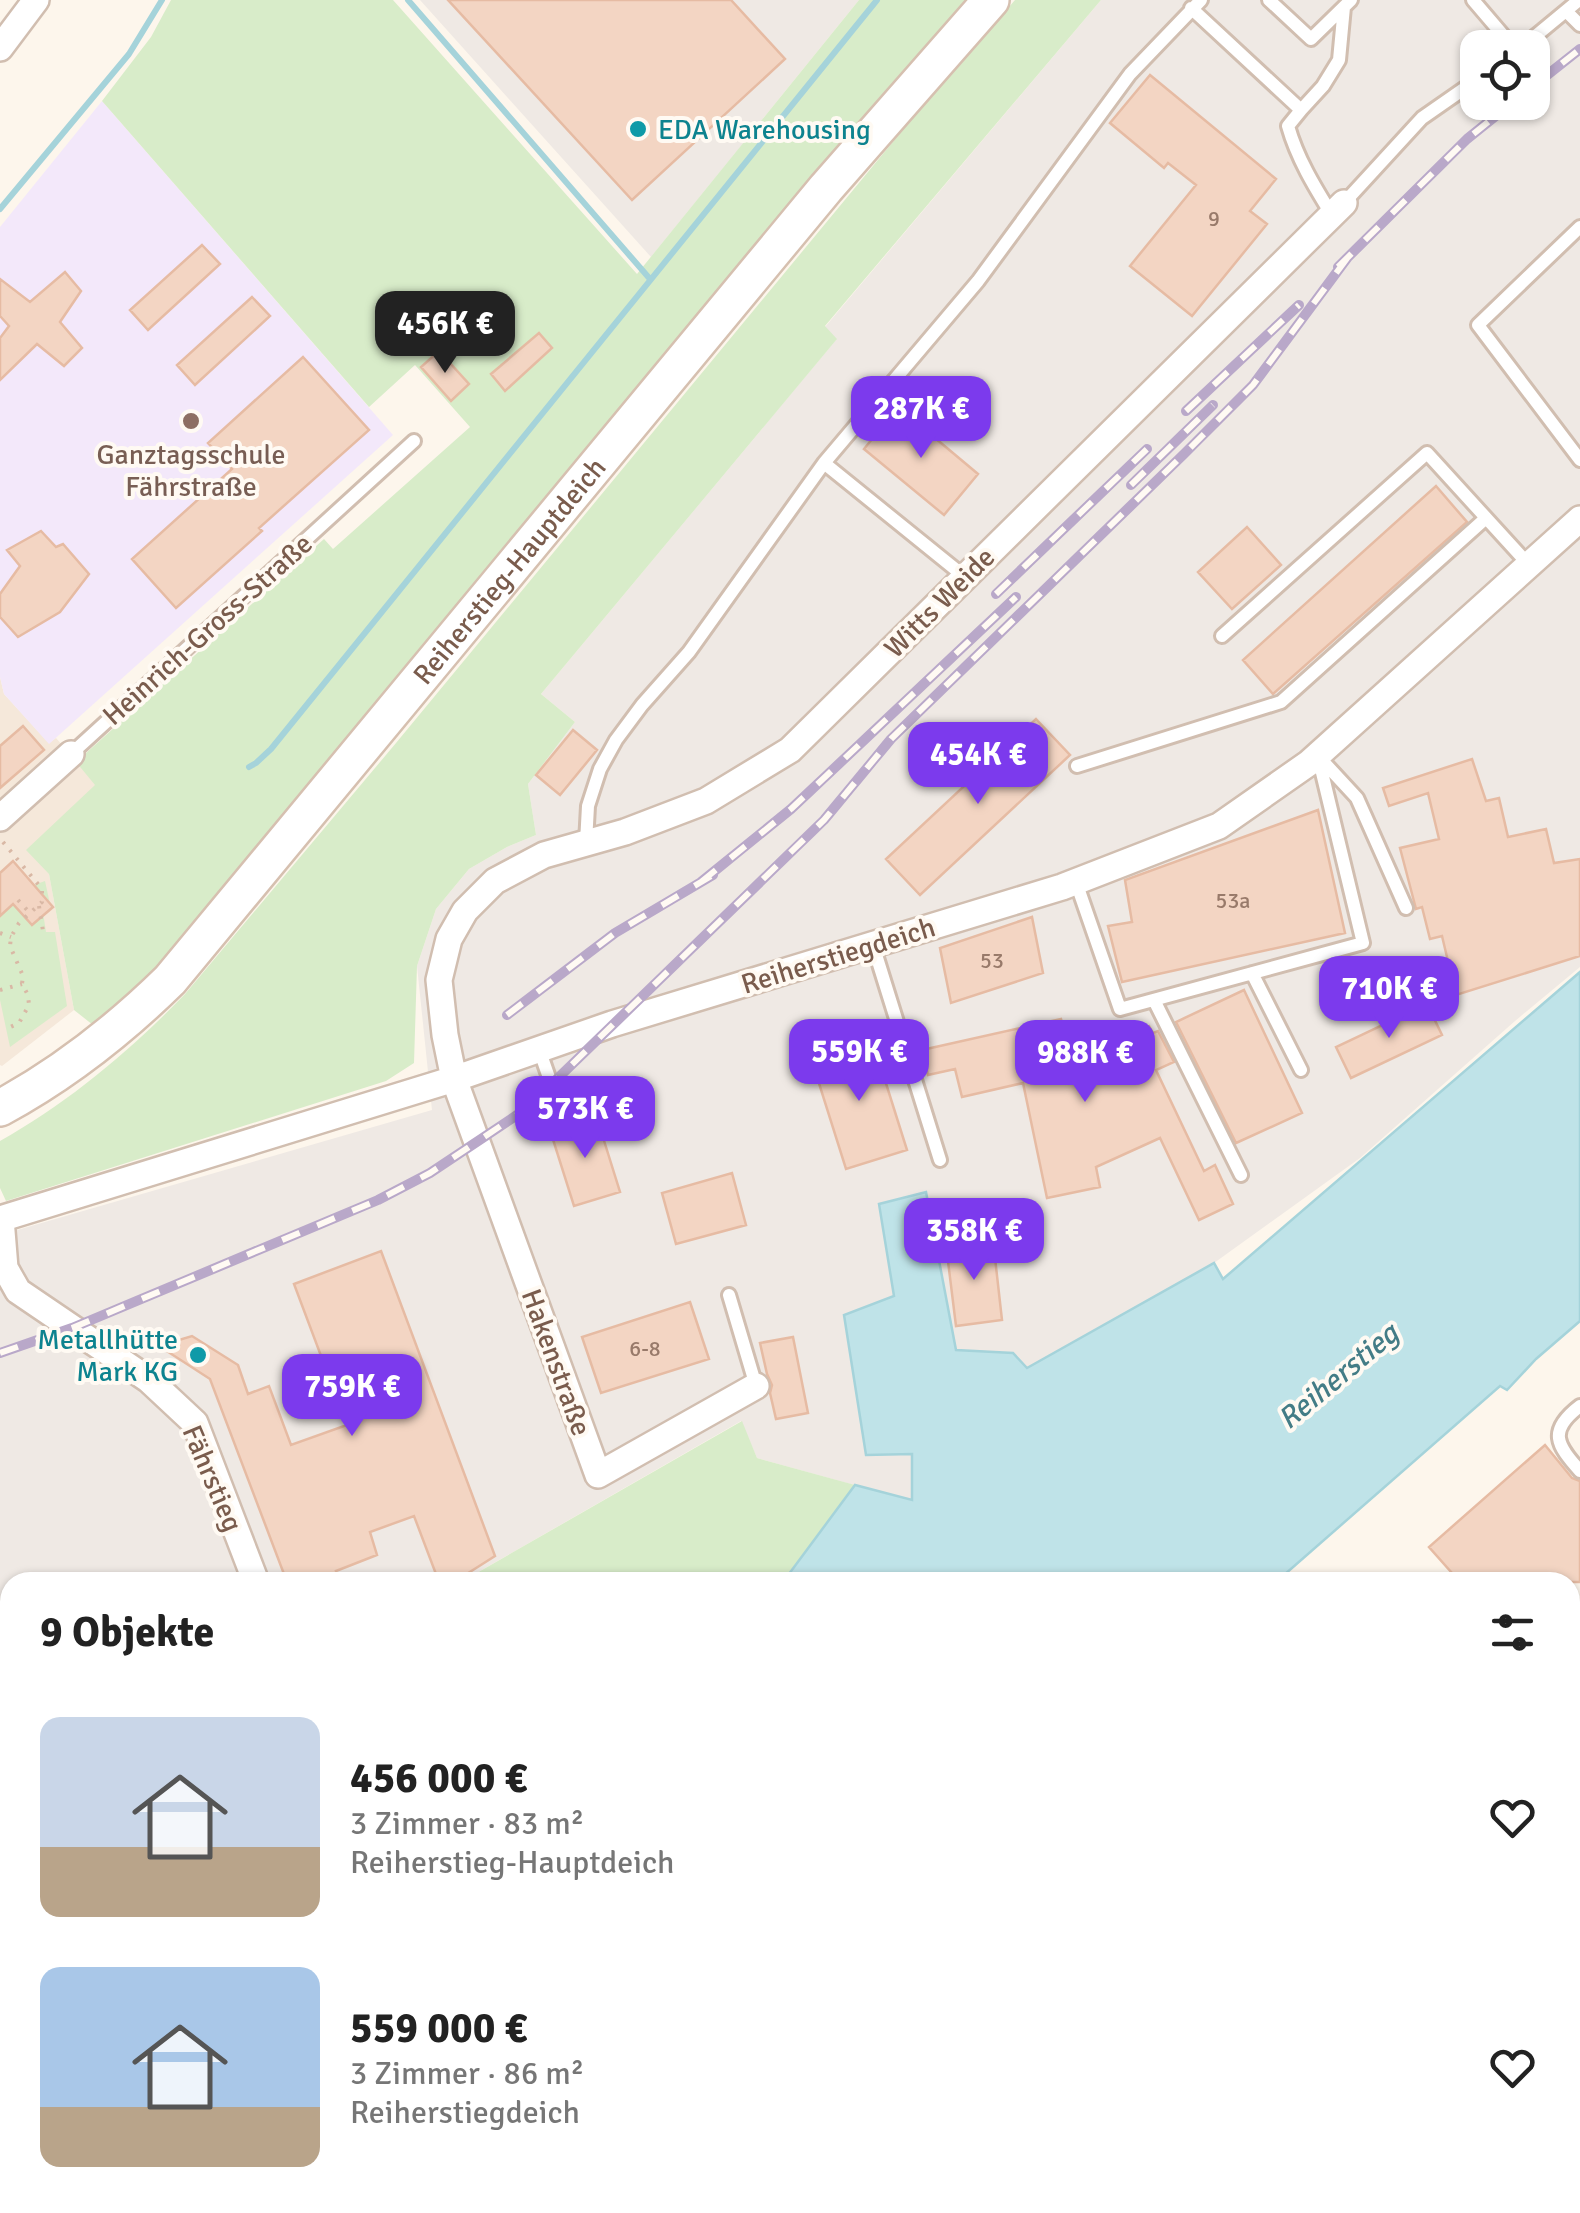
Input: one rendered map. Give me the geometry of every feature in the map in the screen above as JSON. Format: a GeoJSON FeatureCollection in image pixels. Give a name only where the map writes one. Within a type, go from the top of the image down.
{"type":"FeatureCollection","features":[{"type":"Feature","properties":{"kind":"main road","name":"Reiherstieg-Hauptdeich"},"geometry":{"type":"LineString","coordinates":[[0,1108],[62,1072],[170,980],[826,188],[991,0]]}},
{"type":"Feature","properties":{"kind":"street"},"geometry":{"type":"LineString","coordinates":[[0,48],[36,0]]}},
{"type":"Feature","properties":{"kind":"street","name":"Witts Weide"},"geometry":{"type":"LineString","coordinates":[[454,1079],[439,980],[449,940],[465,910],[495,882],[544,854],[625,832],[706,801],[790,750],[1338,209]]}},
{"type":"Feature","properties":{"kind":"street","name":"Reiherstiegdeich"},"geometry":{"type":"LineString","coordinates":[[0,1219],[454,1079],[612,1024],[1076,882],[1219,826],[1318,756],[1580,519]]}},
{"type":"Feature","properties":{"kind":"street","name":"Heinrich-Gross-Straße"},"geometry":{"type":"LineString","coordinates":[[0,818],[70,754]]}},
{"type":"Feature","properties":{"kind":"street","name":"Hakenstraße"},"geometry":{"type":"LineString","coordinates":[[454,1079],[598,1476],[756,1386]]}},
{"type":"Feature","properties":{"kind":"street","name":"Fährstieg"},"geometry":{"type":"LineString","coordinates":[[0,1219],[6,1268],[18,1291],[150,1380],[195,1423],[252,1572]]}},
{"type":"Feature","properties":{"kind":"lane"},"geometry":{"type":"LineString","coordinates":[[1269,0],[1312,39],[1348,4]]}},
{"type":"Feature","properties":{"kind":"lane"},"geometry":{"type":"LineString","coordinates":[[1474,0],[1499,30]]}},
{"type":"Feature","properties":{"kind":"lane"},"geometry":{"type":"LineString","coordinates":[[1543,30],[1579,0]]}},
{"type":"Feature","properties":{"kind":"lane"},"geometry":{"type":"LineString","coordinates":[[586,842],[588,806],[600,768],[616,740],[689,652],[824,463],[978,281],[1130,74],[1196,4],[1301,110]]}},
{"type":"Feature","properties":{"kind":"lane"},"geometry":{"type":"LineString","coordinates":[[1338,209],[1310,178],[1292,144],[1288,126],[1338,60],[1348,4]]}},
{"type":"Feature","properties":{"kind":"lane"},"geometry":{"type":"LineString","coordinates":[[1566,11],[1580,25]]}},
{"type":"Feature","properties":{"kind":"lane","name":"Witts Weide"},"geometry":{"type":"LineString","coordinates":[[1338,209],[1422,118],[1460,92]]}},
{"type":"Feature","properties":{"kind":"lane"},"geometry":{"type":"LineString","coordinates":[[1580,227],[1478,325],[1580,460]]}},
{"type":"Feature","properties":{"kind":"lane","name":"Heinrich-Gross-Straße"},"geometry":{"type":"LineString","coordinates":[[70,754],[414,441]]}},
{"type":"Feature","properties":{"kind":"lane"},"geometry":{"type":"LineString","coordinates":[[1222,636],[1426,453],[1529,565]]}},
{"type":"Feature","properties":{"kind":"lane"},"geometry":{"type":"LineString","coordinates":[[824,463],[965,577]]}},
{"type":"Feature","properties":{"kind":"lane"},"geometry":{"type":"LineString","coordinates":[[1078,766],[1281,702],[1486,518]]}},
{"type":"Feature","properties":{"kind":"lane"},"geometry":{"type":"LineString","coordinates":[[1318,756],[1356,798],[1406,908]]}},
{"type":"Feature","properties":{"kind":"lane"},"geometry":{"type":"LineString","coordinates":[[1076,882],[1120,1009],[1363,943],[1318,756]]}},
{"type":"Feature","properties":{"kind":"lane"},"geometry":{"type":"LineString","coordinates":[[873,945],[940,1160]]}},
{"type":"Feature","properties":{"kind":"lane"},"geometry":{"type":"LineString","coordinates":[[1252,973],[1301,1070]]}},
{"type":"Feature","properties":{"kind":"lane"},"geometry":{"type":"LineString","coordinates":[[1154,1000],[1241,1175]]}},
{"type":"Feature","properties":{"kind":"lane"},"geometry":{"type":"LineString","coordinates":[[539,1050],[561,1112]]}},
{"type":"Feature","properties":{"kind":"lane"},"geometry":{"type":"LineString","coordinates":[[729,1295],[756,1386]]}},
{"type":"Feature","properties":{"kind":"lane"},"geometry":{"type":"LineString","coordinates":[[1580,1406],[1568,1415],[1559,1430],[1560,1448],[1580,1471]]}},
{"type":"Feature","properties":{"kind":"path"},"geometry":{"type":"LineString","coordinates":[[0,839],[42,889],[39,906],[43,931]]}},
{"type":"Feature","properties":{"kind":"path"},"geometry":{"type":"LineString","coordinates":[[18,900],[29,912]]}},
{"type":"Feature","properties":{"kind":"path"},"geometry":{"type":"LineString","coordinates":[[6,1029],[19,1023],[27,1012],[28,994],[10,937],[29,912],[39,906]]}},
{"type":"Feature","properties":{"kind":"path"},"geometry":{"type":"LineString","coordinates":[[0,933],[10,937]]}},
{"type":"Feature","properties":{"kind":"path"},"geometry":{"type":"LineString","coordinates":[[0,948],[10,946]]}},
{"type":"Feature","properties":{"kind":"path"},"geometry":{"type":"LineString","coordinates":[[0,990],[22,984]]}},
{"type":"Feature","properties":{"kind":"shaded area","name":"EDA Warehousing"},"geometry":{"type":"Polygon","coordinates":[[[420,0],[859,0],[651,257],[420,0]]]}},
{"type":"Feature","properties":{"kind":"shaded area"},"geometry":{"type":"Polygon","coordinates":[[[1101,0],[1580,0],[1580,967],[1360,1158],[1214,1263],[1026,1369],[1012,1353],[956,1351],[926,1193],[895,1297],[844,1316],[866,1455],[912,1454],[912,1501],[757,1458],[741,1421],[478,1572],[0,1572],[0,1235],[432,1110],[417,966],[436,909],[469,869],[536,835],[528,784],[575,722],[541,694],[836,340],[825,327],[1101,0]]]}},
{"type":"Feature","properties":{"kind":"shaded area","name":"Ganztagsschule Fährstraße"},"geometry":{"type":"Polygon","coordinates":[[[102,101],[393,435],[49,744],[4,694],[0,677],[0,227],[102,101]]]}},
{"type":"Feature","properties":{"kind":"shaded area"},"geometry":{"type":"Polygon","coordinates":[[[0,677],[4,694],[49,743],[56,738],[96,785],[49,874],[74,1010],[2,1066],[0,1065],[0,677]]]}},
{"type":"Feature","properties":{"kind":"green space"},"geometry":{"type":"Polygon","coordinates":[[[171,0],[393,0],[637,274],[859,0],[970,0],[153,973],[93,1025],[74,1010],[49,874],[26,850],[95,785],[76,762],[324,539],[333,549],[470,427],[415,365],[369,407],[102,101],[151,37],[171,0]]]}},
{"type":"Feature","properties":{"kind":"green space"},"geometry":{"type":"Polygon","coordinates":[[[1015,0],[1101,0],[825,326],[837,339],[541,694],[575,722],[528,784],[536,835],[469,869],[436,909],[417,966],[414,1063],[386,1081],[6,1201],[0,1188],[0,1141],[98,1074],[185,994],[1015,0]]]}},
{"type":"Feature","properties":{"kind":"green space"},"geometry":{"type":"Polygon","coordinates":[[[45,881],[50,904],[42,906],[46,932],[55,932],[67,1006],[10,1047],[0,1000],[0,916],[34,885],[45,881]]]}},
{"type":"Feature","properties":{"kind":"green space"},"geometry":{"type":"Polygon","coordinates":[[[742,1421],[757,1458],[855,1485],[790,1572],[478,1572],[742,1421]]]}},
{"type":"Feature","properties":{"kind":"water","name":"Reiherstieg"},"geometry":{"type":"Polygon","coordinates":[[[1580,972],[1580,1321],[1507,1390],[1500,1386],[1287,1572],[790,1572],[855,1485],[912,1500],[912,1454],[866,1455],[844,1315],[894,1296],[879,1204],[926,1192],[956,1350],[1013,1353],[1027,1368],[1214,1263],[1223,1279],[1580,972]]]}},
{"type":"Feature","properties":{"kind":"building","name":"EDA Warehousing"},"geometry":{"type":"Polygon","coordinates":[[[448,0],[731,0],[785,59],[632,200],[448,0]]]}},
{"type":"Feature","properties":{"kind":"building"},"geometry":{"type":"Polygon","coordinates":[[[1150,75],[1276,179],[1250,211],[1267,224],[1192,316],[1130,266],[1196,185],[1168,163],[1164,168],[1110,123],[1150,75]]]}},
{"type":"Feature","properties":{"kind":"building"},"geometry":{"type":"Polygon","coordinates":[[[202,245],[220,264],[148,330],[130,310],[202,245]]]}},
{"type":"Feature","properties":{"kind":"building"},"geometry":{"type":"Polygon","coordinates":[[[65,272],[81,291],[60,322],[82,348],[64,366],[37,344],[0,380],[0,338],[9,326],[0,316],[0,279],[30,302],[65,272]]]}},
{"type":"Feature","properties":{"kind":"building"},"geometry":{"type":"Polygon","coordinates":[[[252,297],[270,316],[195,385],[177,365],[252,297]]]}},
{"type":"Feature","properties":{"kind":"building"},"geometry":{"type":"Polygon","coordinates":[[[539,333],[552,348],[505,391],[491,374],[539,333]]]}},
{"type":"Feature","properties":{"kind":"building"},"geometry":{"type":"Polygon","coordinates":[[[439,351],[469,384],[451,401],[421,367],[439,351]]]}},
{"type":"Feature","properties":{"kind":"building"},"geometry":{"type":"Polygon","coordinates":[[[303,357],[369,430],[176,608],[132,559],[232,469],[208,443],[303,357]]]}},
{"type":"Feature","properties":{"kind":"building"},"geometry":{"type":"Polygon","coordinates":[[[898,407],[978,474],[944,515],[864,449],[898,407]]]}},
{"type":"Feature","properties":{"kind":"building"},"geometry":{"type":"Polygon","coordinates":[[[1436,486],[1467,522],[1273,694],[1243,660],[1436,486]]]}},
{"type":"Feature","properties":{"kind":"building"},"geometry":{"type":"Polygon","coordinates":[[[1247,527],[1281,565],[1232,609],[1198,572],[1247,527]]]}},
{"type":"Feature","properties":{"kind":"building"},"geometry":{"type":"Polygon","coordinates":[[[41,531],[56,547],[63,544],[89,574],[60,612],[18,637],[0,617],[0,594],[20,566],[7,550],[41,531]]]}},
{"type":"Feature","properties":{"kind":"building"},"geometry":{"type":"Polygon","coordinates":[[[1036,719],[1070,755],[920,895],[886,859],[1036,719]]]}},
{"type":"Feature","properties":{"kind":"building"},"geometry":{"type":"Polygon","coordinates":[[[23,726],[44,750],[0,788],[0,746],[23,726]]]}},
{"type":"Feature","properties":{"kind":"building"},"geometry":{"type":"Polygon","coordinates":[[[573,730],[597,750],[560,795],[536,775],[573,730]]]}},
{"type":"Feature","properties":{"kind":"building"},"geometry":{"type":"Polygon","coordinates":[[[1472,759],[1486,801],[1499,798],[1508,837],[1546,829],[1554,863],[1580,859],[1580,956],[1456,995],[1442,936],[1430,939],[1422,907],[1416,909],[1400,848],[1439,839],[1428,793],[1389,806],[1383,788],[1472,759]]]}},
{"type":"Feature","properties":{"kind":"building"},"geometry":{"type":"Polygon","coordinates":[[[1318,810],[1345,933],[1122,982],[1108,926],[1132,922],[1125,880],[1318,810]]]}},
{"type":"Feature","properties":{"kind":"building"},"geometry":{"type":"Polygon","coordinates":[[[13,861],[53,907],[32,925],[13,904],[0,916],[0,873],[13,861]]]}},
{"type":"Feature","properties":{"kind":"building"},"geometry":{"type":"Polygon","coordinates":[[[1032,917],[1043,973],[951,1003],[940,948],[1032,917]]]}},
{"type":"Feature","properties":{"kind":"building"},"geometry":{"type":"Polygon","coordinates":[[[1244,990],[1302,1113],[1236,1143],[1176,1022],[1244,990]]]}},
{"type":"Feature","properties":{"kind":"building"},"geometry":{"type":"Polygon","coordinates":[[[1427,1004],[1442,1035],[1351,1078],[1336,1047],[1427,1004]]]}},
{"type":"Feature","properties":{"kind":"building"},"geometry":{"type":"Polygon","coordinates":[[[1061,1019],[1073,1069],[1123,1059],[1115,1042],[1149,1026],[1153,1033],[1158,1031],[1174,1062],[1156,1070],[1204,1171],[1215,1165],[1233,1204],[1199,1220],[1160,1138],[1096,1167],[1100,1187],[1047,1198],[1023,1083],[962,1097],[955,1069],[928,1075],[922,1050],[1061,1019]]]}},
{"type":"Feature","properties":{"kind":"building"},"geometry":{"type":"Polygon","coordinates":[[[872,1039],[907,1150],[846,1169],[811,1058],[872,1039]]]}},
{"type":"Feature","properties":{"kind":"building"},"geometry":{"type":"Polygon","coordinates":[[[596,1115],[620,1192],[574,1206],[550,1130],[596,1115]]]}},
{"type":"Feature","properties":{"kind":"building"},"geometry":{"type":"Polygon","coordinates":[[[732,1173],[746,1225],[676,1244],[662,1193],[732,1173]]]}},
{"type":"Feature","properties":{"kind":"building"},"geometry":{"type":"Polygon","coordinates":[[[993,1240],[1002,1320],[956,1326],[946,1245],[993,1240]]]}},
{"type":"Feature","properties":{"kind":"building"},"geometry":{"type":"Polygon","coordinates":[[[381,1251],[495,1556],[470,1572],[435,1572],[414,1516],[370,1532],[377,1555],[336,1572],[283,1572],[210,1379],[159,1346],[192,1336],[238,1365],[248,1394],[269,1386],[291,1445],[347,1425],[294,1284],[381,1251]]]}},
{"type":"Feature","properties":{"kind":"building"},"geometry":{"type":"Polygon","coordinates":[[[690,1302],[709,1359],[601,1393],[582,1337],[690,1302]]]}},
{"type":"Feature","properties":{"kind":"building"},"geometry":{"type":"Polygon","coordinates":[[[793,1337],[808,1413],[776,1419],[772,1385],[760,1343],[793,1337]]]}},
{"type":"Feature","properties":{"kind":"building"},"geometry":{"type":"Polygon","coordinates":[[[1545,1445],[1572,1478],[1580,1481],[1580,1572],[1451,1572],[1429,1547],[1545,1445]]]}},
{"type":"Feature","properties":{"kind":"waterway"},"geometry":{"type":"LineString","coordinates":[[0,209],[129,54],[162,0]]}},
{"type":"Feature","properties":{"kind":"waterway"},"geometry":{"type":"LineString","coordinates":[[408,0],[650,279]]}},
{"type":"Feature","properties":{"kind":"waterway"},"geometry":{"type":"LineString","coordinates":[[249,767],[271,749],[877,0]]}},
{"type":"Feature","properties":{"kind":"railway"},"geometry":{"type":"LineString","coordinates":[[1550,73],[1580,49]]}},
{"type":"Feature","properties":{"kind":"railway"},"geometry":{"type":"LineString","coordinates":[[1338,267],[1491,120]]}},
{"type":"Feature","properties":{"kind":"railway"},"geometry":{"type":"LineString","coordinates":[[0,1353],[72,1328],[378,1200],[430,1173],[526,1109],[824,820],[891,739],[1253,385],[1348,257]]}},
{"type":"Feature","properties":{"kind":"railway"},"geometry":{"type":"LineString","coordinates":[[1186,411],[1299,305]]}},
{"type":"Feature","properties":{"kind":"railway"},"geometry":{"type":"LineString","coordinates":[[1131,485],[1213,405]]}},
{"type":"Feature","properties":{"kind":"railway"},"geometry":{"type":"LineString","coordinates":[[996,594],[1147,449]]}},
{"type":"Feature","properties":{"kind":"railway"},"geometry":{"type":"LineString","coordinates":[[701,882],[791,809],[1016,597]]}},
{"type":"Feature","properties":{"kind":"railway"},"geometry":{"type":"LineString","coordinates":[[507,1015],[615,933],[713,875]]}},
{"type":"Feature","properties":{"kind":"place","name":"EDA Warehousing"},"geometry":{"type":"Point","coordinates":[638,129]}},
{"type":"Feature","properties":{"kind":"place","name":"Ganztagsschule Fährstraße"},"geometry":{"type":"Point","coordinates":[191,421]}},
{"type":"Feature","properties":{"kind":"place","name":"Metallhütte Mark KG"},"geometry":{"type":"Point","coordinates":[198,1355]}}]}
